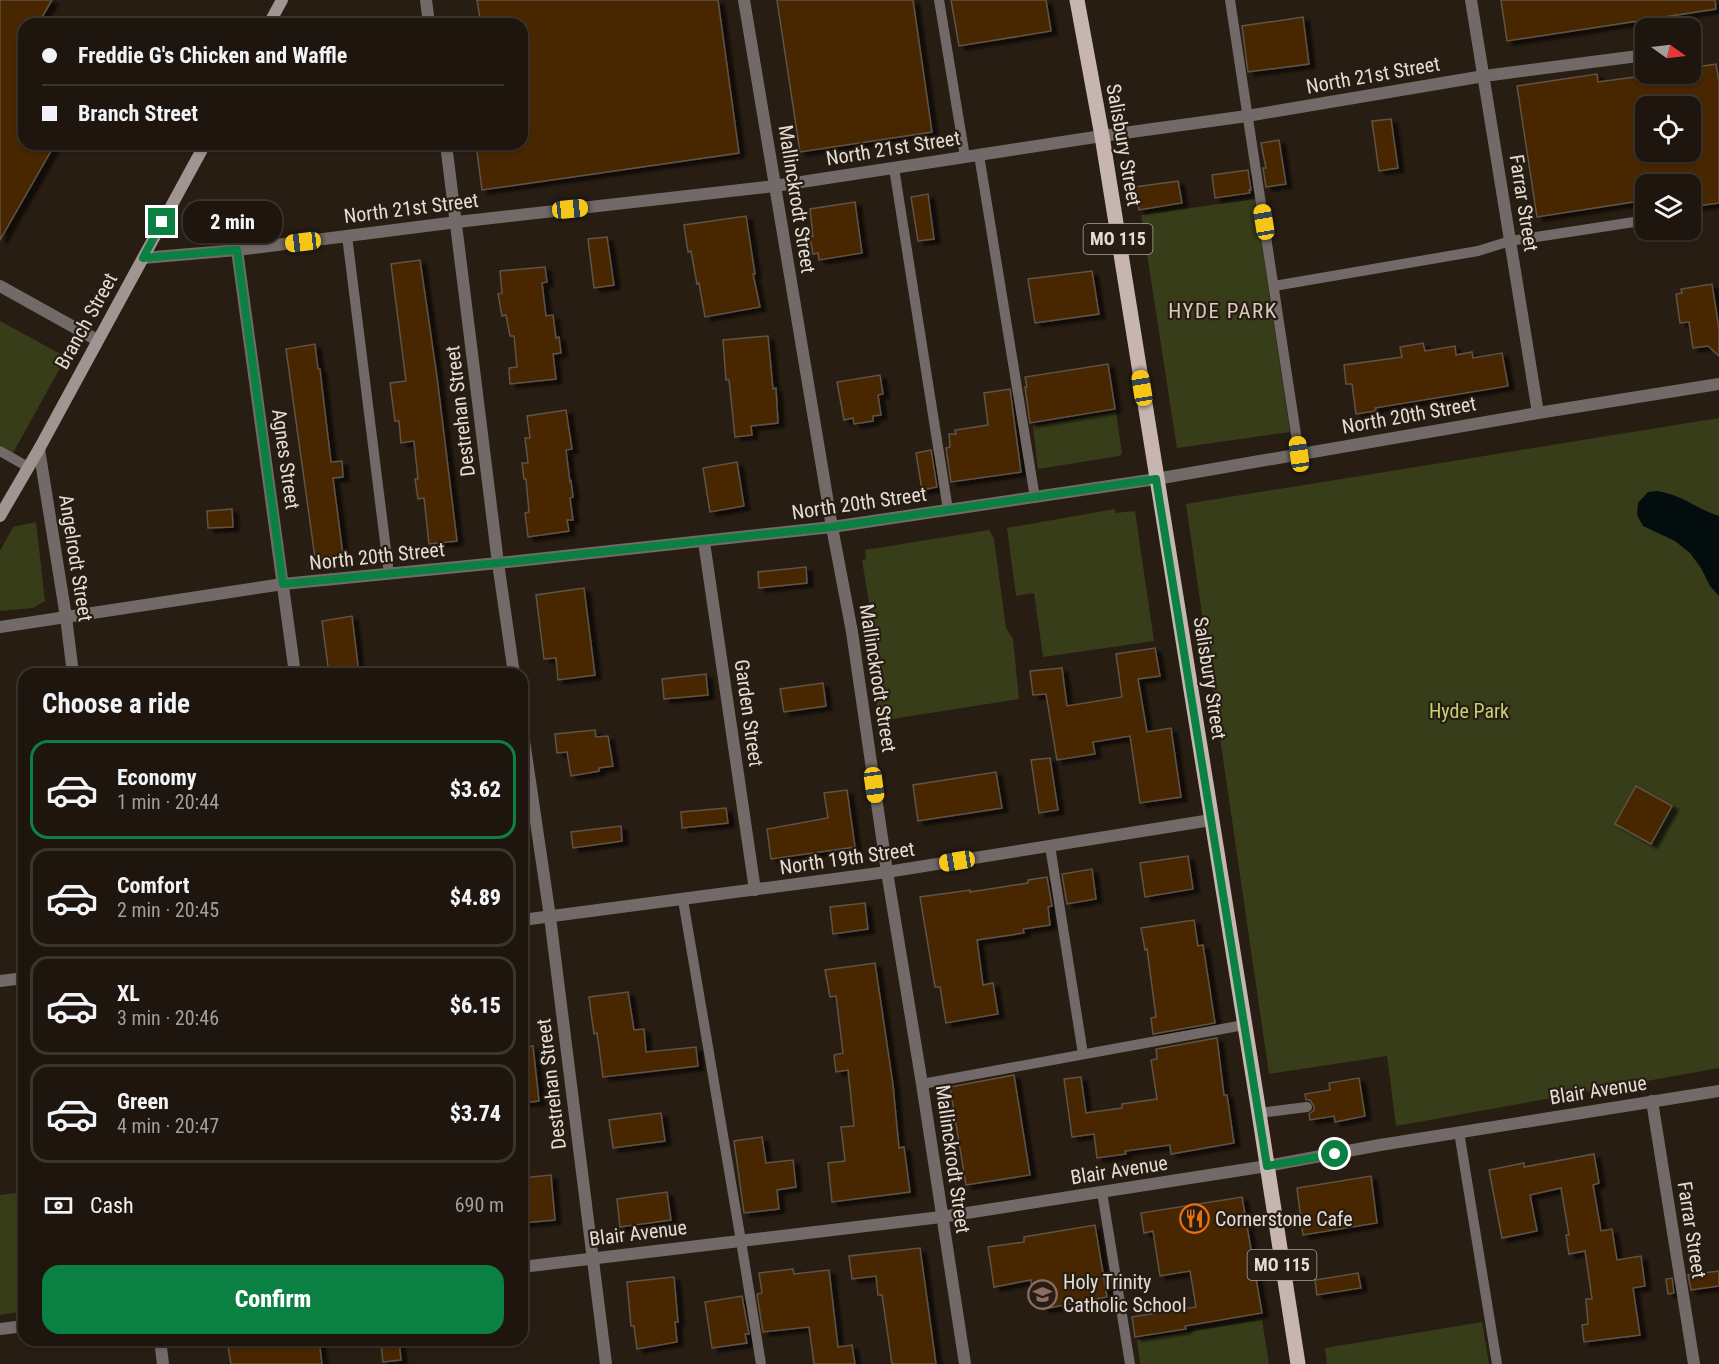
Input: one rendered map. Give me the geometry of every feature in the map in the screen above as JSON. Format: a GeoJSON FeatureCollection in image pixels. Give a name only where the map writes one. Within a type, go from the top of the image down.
{"type":"FeatureCollection","features":[{"type":"Feature","properties":{"kind":"main road","name":"Salisbury Street"},"geometry":{"type":"LineString","coordinates":[[1077,0],[1102,136],[1298,1364]]}},
{"type":"Feature","properties":{"kind":"street"},"geometry":{"type":"LineString","coordinates":[[273,18],[282,0]]}},
{"type":"Feature","properties":{"kind":"street"},"geometry":{"type":"LineString","coordinates":[[426,0],[428,18]]}},
{"type":"Feature","properties":{"kind":"street","name":"Mallinckrodt Street"},"geometry":{"type":"LineString","coordinates":[[744,0],[832,527],[852,632],[887,872],[965,1364]]}},
{"type":"Feature","properties":{"kind":"street","name":"Farrar Street"},"geometry":{"type":"LineString","coordinates":[[1471,0],[1538,413]]}},
{"type":"Feature","properties":{"kind":"street","name":"North 21st Street"},"geometry":{"type":"LineString","coordinates":[[143,258],[237,250],[457,222],[775,186],[1248,116],[1484,76],[1635,56]]}},
{"type":"Feature","properties":{"kind":"street","name":"Branch Street"},"geometry":{"type":"LineString","coordinates":[[0,516],[39,449],[202,150]]}},
{"type":"Feature","properties":{"kind":"street","name":"Destrehan Street"},"geometry":{"type":"LineString","coordinates":[[447,150],[513,668]]}},
{"type":"Feature","properties":{"kind":"street","name":"Agnes Street"},"geometry":{"type":"LineString","coordinates":[[237,250],[294,668]]}},
{"type":"Feature","properties":{"kind":"street"},"geometry":{"type":"LineString","coordinates":[[0,286],[97,340]]}},
{"type":"Feature","properties":{"kind":"street","name":"North 20th Street"},"geometry":{"type":"LineString","coordinates":[[0,627],[283,584],[832,527],[1156,479],[1719,384]]}},
{"type":"Feature","properties":{"kind":"street","name":"Angelrodt Street"},"geometry":{"type":"LineString","coordinates":[[39,449],[72,668]]}},
{"type":"Feature","properties":{"kind":"street","name":"Garden Street"},"geometry":{"type":"LineString","coordinates":[[704,542],[755,890]]}},
{"type":"Feature","properties":{"kind":"street","name":"Destrehan Street"},"geometry":{"type":"LineString","coordinates":[[528,768],[550,917],[606,1364]]}},
{"type":"Feature","properties":{"kind":"street","name":"North 19th Street"},"geometry":{"type":"LineString","coordinates":[[528,919],[887,872],[1211,820]]}},
{"type":"Feature","properties":{"kind":"street"},"geometry":{"type":"LineString","coordinates":[[0,981],[18,979]]}},
{"type":"Feature","properties":{"kind":"street","name":"Blair Avenue"},"geometry":{"type":"LineString","coordinates":[[528,1266],[941,1217],[1719,1091]]}},
{"type":"Feature","properties":{"kind":"street","name":"Farrar Street"},"geometry":{"type":"LineString","coordinates":[[1652,1101],[1694,1364]]}},
{"type":"Feature","properties":{"kind":"street"},"geometry":{"type":"LineString","coordinates":[[0,1329],[18,1327]]}},
{"type":"Feature","properties":{"kind":"street"},"geometry":{"type":"LineString","coordinates":[[161,1346],[163,1364]]}},
{"type":"Feature","properties":{"kind":"lane"},"geometry":{"type":"LineString","coordinates":[[939,0],[965,157]]}},
{"type":"Feature","properties":{"kind":"lane"},"geometry":{"type":"LineString","coordinates":[[1230,0],[1299,454]]}},
{"type":"Feature","properties":{"kind":"lane"},"geometry":{"type":"LineString","coordinates":[[979,155],[1035,498]]}},
{"type":"Feature","properties":{"kind":"lane"},"geometry":{"type":"LineString","coordinates":[[894,168],[948,510]]}},
{"type":"Feature","properties":{"kind":"lane"},"geometry":{"type":"LineString","coordinates":[[1274,286],[1478,251],[1510,241],[1634,222]]}},
{"type":"Feature","properties":{"kind":"lane"},"geometry":{"type":"LineString","coordinates":[[347,236],[389,574]]}},
{"type":"Feature","properties":{"kind":"lane"},"geometry":{"type":"LineString","coordinates":[[0,451],[28,467]]}},
{"type":"Feature","properties":{"kind":"lane"},"geometry":{"type":"LineString","coordinates":[[1050,846],[1083,1054]]}},
{"type":"Feature","properties":{"kind":"lane"},"geometry":{"type":"LineString","coordinates":[[683,900],[761,1364]]}},
{"type":"Feature","properties":{"kind":"lane"},"geometry":{"type":"LineString","coordinates":[[922,1084],[1244,1025]]}},
{"type":"Feature","properties":{"kind":"lane"},"geometry":{"type":"LineString","coordinates":[[1259,1113],[1307,1107]]}},
{"type":"Feature","properties":{"kind":"lane"},"geometry":{"type":"LineString","coordinates":[[1460,1132],[1497,1364]]}},
{"type":"Feature","properties":{"kind":"lane"},"geometry":{"type":"LineString","coordinates":[[1102,1192],[1130,1364]]}},
{"type":"Feature","properties":{"kind":"green space"},"geometry":{"type":"Polygon","coordinates":[[[1255,199],[1290,432],[1177,448],[1141,215],[1255,199]]]}},
{"type":"Feature","properties":{"kind":"green space"},"geometry":{"type":"Polygon","coordinates":[[[0,321],[66,357],[13,453],[0,445],[0,321]]]}},
{"type":"Feature","properties":{"kind":"green space"},"geometry":{"type":"Polygon","coordinates":[[[1116,412],[1122,454],[1038,469],[1033,426],[1116,412]]]}},
{"type":"Feature","properties":{"kind":"green space","name":"Hyde Park"},"geometry":{"type":"Polygon","coordinates":[[[1719,418],[1719,1068],[1396,1126],[1387,1056],[1269,1074],[1186,504],[1719,418]]]}},
{"type":"Feature","properties":{"kind":"green space"},"geometry":{"type":"Polygon","coordinates":[[[1115,509],[1115,513],[1135,511],[1154,641],[1043,657],[1034,593],[1016,596],[1007,528],[1115,509]]]}},
{"type":"Feature","properties":{"kind":"green space"},"geometry":{"type":"Polygon","coordinates":[[[36,522],[45,601],[33,608],[0,611],[0,551],[13,527],[36,522]]]}},
{"type":"Feature","properties":{"kind":"green space"},"geometry":{"type":"Polygon","coordinates":[[[989,530],[994,539],[1006,628],[1013,639],[1019,699],[879,721],[868,652],[877,650],[862,560],[866,559],[865,550],[989,530]]]}},
{"type":"Feature","properties":{"kind":"green space"},"geometry":{"type":"Polygon","coordinates":[[[18,1193],[18,1312],[0,1315],[0,1195],[18,1193]]]}},
{"type":"Feature","properties":{"kind":"green space"},"geometry":{"type":"Polygon","coordinates":[[[1262,1320],[1269,1364],[1140,1364],[1137,1340],[1262,1320]]]}},
{"type":"Feature","properties":{"kind":"green space"},"geometry":{"type":"Polygon","coordinates":[[[1482,1322],[1489,1364],[1327,1364],[1325,1348],[1482,1322]]]}},
{"type":"Feature","properties":{"kind":"shaded area"},"geometry":{"type":"Polygon","coordinates":[[[1657,491],[1673,495],[1719,516],[1719,596],[1710,586],[1690,553],[1675,541],[1643,526],[1637,515],[1638,503],[1648,492],[1657,491]]]}},
{"type":"Feature","properties":{"kind":"building"},"geometry":{"type":"Polygon","coordinates":[[[0,0],[52,0],[42,18],[18,18],[18,150],[52,150],[0,240],[0,0]]]}},
{"type":"Feature","properties":{"kind":"building"},"geometry":{"type":"Polygon","coordinates":[[[477,0],[718,0],[739,153],[482,190],[477,150],[528,150],[528,18],[480,18],[477,0]]]}},
{"type":"Feature","properties":{"kind":"building"},"geometry":{"type":"Polygon","coordinates":[[[777,0],[913,0],[932,132],[800,152],[777,0]]]}},
{"type":"Feature","properties":{"kind":"building"},"geometry":{"type":"Polygon","coordinates":[[[951,0],[1046,0],[1051,31],[959,46],[951,0]]]}},
{"type":"Feature","properties":{"kind":"building"},"geometry":{"type":"Polygon","coordinates":[[[1501,0],[1715,0],[1716,9],[1657,18],[1635,18],[1635,21],[1507,41],[1501,0]]]}},
{"type":"Feature","properties":{"kind":"building"},"geometry":{"type":"Polygon","coordinates":[[[1303,17],[1309,64],[1248,72],[1242,26],[1303,17]]]}},
{"type":"Feature","properties":{"kind":"building"},"geometry":{"type":"Polygon","coordinates":[[[1716,64],[1719,81],[1719,203],[1701,205],[1701,174],[1635,174],[1635,202],[1537,217],[1517,86],[1597,74],[1598,82],[1635,77],[1635,84],[1701,84],[1701,66],[1716,64]]]}},
{"type":"Feature","properties":{"kind":"building"},"geometry":{"type":"Polygon","coordinates":[[[1391,119],[1398,168],[1379,171],[1372,121],[1391,119]]]}},
{"type":"Feature","properties":{"kind":"building"},"geometry":{"type":"Polygon","coordinates":[[[1279,140],[1286,184],[1266,187],[1263,168],[1266,168],[1261,143],[1279,140]]]}},
{"type":"Feature","properties":{"kind":"building"},"geometry":{"type":"Polygon","coordinates":[[[1248,170],[1250,193],[1215,198],[1212,175],[1248,170]]]}},
{"type":"Feature","properties":{"kind":"building"},"geometry":{"type":"Polygon","coordinates":[[[1178,181],[1182,203],[1139,210],[1135,187],[1178,181]]]}},
{"type":"Feature","properties":{"kind":"building"},"geometry":{"type":"Polygon","coordinates":[[[928,194],[934,239],[918,241],[911,197],[928,194]]]}},
{"type":"Feature","properties":{"kind":"building"},"geometry":{"type":"Polygon","coordinates":[[[855,202],[862,253],[819,260],[818,253],[813,254],[810,237],[813,236],[810,209],[855,202]]]}},
{"type":"Feature","properties":{"kind":"building"},"geometry":{"type":"Polygon","coordinates":[[[746,216],[755,274],[753,274],[760,307],[705,317],[691,251],[688,252],[684,225],[746,216]]]}},
{"type":"Feature","properties":{"kind":"building"},"geometry":{"type":"Polygon","coordinates":[[[607,237],[614,285],[594,288],[588,239],[607,237]]]}},
{"type":"Feature","properties":{"kind":"building"},"geometry":{"type":"Polygon","coordinates":[[[420,260],[457,541],[429,544],[424,498],[418,499],[415,479],[418,479],[414,441],[401,443],[399,421],[395,421],[390,383],[406,381],[391,264],[420,260]]]}},
{"type":"Feature","properties":{"kind":"building"},"geometry":{"type":"Polygon","coordinates":[[[545,267],[547,282],[542,283],[546,316],[553,315],[556,338],[559,337],[561,353],[553,354],[556,379],[510,384],[509,368],[517,367],[514,336],[510,336],[506,315],[502,316],[498,294],[502,293],[500,271],[545,267]]]}},
{"type":"Feature","properties":{"kind":"building"},"geometry":{"type":"Polygon","coordinates":[[[1092,271],[1099,314],[1035,323],[1028,279],[1092,271]]]}},
{"type":"Feature","properties":{"kind":"building"},"geometry":{"type":"Polygon","coordinates":[[[1712,284],[1719,329],[1719,356],[1708,346],[1693,348],[1689,322],[1680,323],[1676,294],[1682,293],[1681,289],[1712,284]]]}},
{"type":"Feature","properties":{"kind":"building"},"geometry":{"type":"Polygon","coordinates":[[[768,336],[773,389],[776,388],[778,423],[751,426],[752,435],[735,437],[729,380],[726,380],[723,340],[768,336]]]}},
{"type":"Feature","properties":{"kind":"building"},"geometry":{"type":"Polygon","coordinates":[[[1423,343],[1425,351],[1455,346],[1456,355],[1472,352],[1473,358],[1502,353],[1508,386],[1375,408],[1376,411],[1356,414],[1352,384],[1346,384],[1344,365],[1402,357],[1400,347],[1423,343]]]}},
{"type":"Feature","properties":{"kind":"building"},"geometry":{"type":"Polygon","coordinates":[[[315,344],[331,462],[342,461],[343,477],[333,478],[343,555],[315,558],[286,349],[315,344]]]}},
{"type":"Feature","properties":{"kind":"building"},"geometry":{"type":"Polygon","coordinates":[[[1108,364],[1115,409],[1030,423],[1025,377],[1108,364]]]}},
{"type":"Feature","properties":{"kind":"building"},"geometry":{"type":"Polygon","coordinates":[[[880,375],[883,394],[878,395],[881,415],[873,416],[873,421],[854,424],[853,418],[844,420],[837,382],[880,375]]]}},
{"type":"Feature","properties":{"kind":"building"},"geometry":{"type":"Polygon","coordinates":[[[1010,389],[1021,472],[951,482],[946,448],[950,447],[949,434],[956,434],[955,430],[988,425],[984,393],[1010,389]]]}},
{"type":"Feature","properties":{"kind":"building"},"geometry":{"type":"Polygon","coordinates":[[[566,410],[572,449],[566,450],[573,497],[570,498],[573,520],[567,520],[569,531],[528,537],[525,513],[529,512],[522,463],[528,463],[525,438],[530,438],[527,416],[566,410]]]}},
{"type":"Feature","properties":{"kind":"building"},"geometry":{"type":"Polygon","coordinates":[[[931,450],[937,487],[922,490],[916,453],[931,450]]]}},
{"type":"Feature","properties":{"kind":"building"},"geometry":{"type":"Polygon","coordinates":[[[737,462],[744,506],[710,512],[703,468],[737,462]]]}},
{"type":"Feature","properties":{"kind":"building"},"geometry":{"type":"Polygon","coordinates":[[[232,509],[233,527],[208,528],[207,511],[232,509]]]}},
{"type":"Feature","properties":{"kind":"building"},"geometry":{"type":"Polygon","coordinates":[[[806,567],[807,583],[759,588],[758,572],[806,567]]]}},
{"type":"Feature","properties":{"kind":"building"},"geometry":{"type":"Polygon","coordinates":[[[584,588],[595,675],[558,680],[556,658],[544,659],[536,595],[584,588]]]}},
{"type":"Feature","properties":{"kind":"building"},"geometry":{"type":"Polygon","coordinates":[[[352,616],[358,668],[328,668],[322,621],[352,616]]]}},
{"type":"Feature","properties":{"kind":"building"},"geometry":{"type":"Polygon","coordinates":[[[1155,648],[1160,676],[1138,679],[1147,732],[1171,728],[1181,797],[1140,803],[1130,736],[1093,742],[1095,754],[1057,760],[1046,694],[1033,695],[1030,671],[1062,668],[1067,706],[1122,697],[1116,654],[1155,648]]]}},
{"type":"Feature","properties":{"kind":"building"},"geometry":{"type":"Polygon","coordinates":[[[706,674],[708,695],[664,699],[662,679],[706,674]]]}},
{"type":"Feature","properties":{"kind":"building"},"geometry":{"type":"Polygon","coordinates":[[[823,683],[826,706],[784,712],[780,689],[823,683]]]}},
{"type":"Feature","properties":{"kind":"building"},"geometry":{"type":"Polygon","coordinates":[[[595,730],[596,737],[608,736],[613,766],[571,776],[567,752],[557,753],[555,734],[595,730]]]}},
{"type":"Feature","properties":{"kind":"building"},"geometry":{"type":"Polygon","coordinates":[[[1050,758],[1058,810],[1039,813],[1031,760],[1050,758]]]}},
{"type":"Feature","properties":{"kind":"building"},"geometry":{"type":"Polygon","coordinates":[[[996,772],[1002,808],[918,821],[913,785],[996,772]]]}},
{"type":"Feature","properties":{"kind":"building"},"geometry":{"type":"Polygon","coordinates":[[[1636,786],[1672,806],[1651,844],[1615,824],[1636,786]]]}},
{"type":"Feature","properties":{"kind":"building"},"geometry":{"type":"Polygon","coordinates":[[[847,790],[855,847],[771,859],[767,829],[828,818],[824,793],[847,790]]]}},
{"type":"Feature","properties":{"kind":"building"},"geometry":{"type":"Polygon","coordinates":[[[726,808],[728,823],[682,828],[681,812],[726,808]]]}},
{"type":"Feature","properties":{"kind":"building"},"geometry":{"type":"Polygon","coordinates":[[[621,826],[622,841],[573,848],[571,832],[621,826]]]}},
{"type":"Feature","properties":{"kind":"building"},"geometry":{"type":"Polygon","coordinates":[[[1188,856],[1193,889],[1145,897],[1140,863],[1188,856]]]}},
{"type":"Feature","properties":{"kind":"building"},"geometry":{"type":"Polygon","coordinates":[[[1092,869],[1096,899],[1067,904],[1062,874],[1092,869]]]}},
{"type":"Feature","properties":{"kind":"building"},"geometry":{"type":"Polygon","coordinates":[[[1047,877],[1052,906],[1048,907],[1050,925],[1023,929],[1024,933],[977,940],[983,985],[993,983],[998,1014],[946,1023],[940,987],[935,987],[920,897],[1028,883],[1028,880],[1047,877]]]}},
{"type":"Feature","properties":{"kind":"building"},"geometry":{"type":"Polygon","coordinates":[[[865,903],[868,929],[833,934],[830,907],[865,903]]]}},
{"type":"Feature","properties":{"kind":"building"},"geometry":{"type":"Polygon","coordinates":[[[1194,920],[1198,946],[1203,945],[1215,1023],[1153,1034],[1151,1018],[1156,1017],[1147,949],[1145,950],[1141,928],[1194,920]]]}},
{"type":"Feature","properties":{"kind":"building"},"geometry":{"type":"Polygon","coordinates":[[[875,963],[893,1085],[899,1148],[904,1147],[910,1192],[832,1202],[828,1163],[845,1161],[841,1127],[854,1126],[848,1070],[836,1072],[834,1055],[843,1053],[836,996],[830,997],[825,970],[875,963]]]}},
{"type":"Feature","properties":{"kind":"building"},"geometry":{"type":"Polygon","coordinates":[[[628,992],[634,1030],[644,1029],[646,1052],[696,1047],[698,1066],[603,1077],[589,997],[628,992]]]}},
{"type":"Feature","properties":{"kind":"building"},"geometry":{"type":"Polygon","coordinates":[[[1217,1038],[1224,1095],[1227,1095],[1234,1143],[1171,1154],[1170,1145],[1125,1151],[1126,1154],[1097,1158],[1094,1134],[1072,1137],[1064,1079],[1081,1077],[1086,1113],[1122,1108],[1122,1104],[1157,1099],[1151,1060],[1157,1059],[1156,1049],[1217,1038]]]}},
{"type":"Feature","properties":{"kind":"building"},"geometry":{"type":"Polygon","coordinates":[[[528,1046],[533,1046],[539,1101],[528,1102],[528,1046]]]}},
{"type":"Feature","properties":{"kind":"building"},"geometry":{"type":"Polygon","coordinates":[[[1014,1075],[1030,1175],[966,1185],[950,1087],[1014,1075]]]}},
{"type":"Feature","properties":{"kind":"building"},"geometry":{"type":"Polygon","coordinates":[[[1359,1078],[1365,1116],[1335,1122],[1334,1116],[1310,1120],[1309,1114],[1314,1110],[1314,1106],[1310,1100],[1306,1100],[1305,1094],[1330,1090],[1329,1083],[1359,1078]]]}},
{"type":"Feature","properties":{"kind":"building"},"geometry":{"type":"Polygon","coordinates":[[[661,1113],[665,1141],[613,1148],[609,1120],[661,1113]]]}},
{"type":"Feature","properties":{"kind":"building"},"geometry":{"type":"Polygon","coordinates":[[[762,1137],[766,1163],[793,1160],[796,1187],[777,1190],[779,1209],[744,1213],[734,1141],[762,1137]]]}},
{"type":"Feature","properties":{"kind":"building"},"geometry":{"type":"Polygon","coordinates":[[[1594,1154],[1599,1183],[1593,1185],[1601,1231],[1612,1229],[1617,1260],[1641,1256],[1645,1286],[1633,1288],[1640,1335],[1584,1342],[1582,1325],[1588,1324],[1586,1299],[1592,1299],[1585,1251],[1569,1254],[1566,1235],[1569,1235],[1561,1188],[1530,1195],[1537,1231],[1502,1238],[1489,1170],[1524,1163],[1524,1167],[1594,1154]]]}},
{"type":"Feature","properties":{"kind":"building"},"geometry":{"type":"Polygon","coordinates":[[[551,1175],[555,1220],[528,1222],[528,1177],[551,1175]]]}},
{"type":"Feature","properties":{"kind":"building"},"geometry":{"type":"Polygon","coordinates":[[[1371,1176],[1377,1223],[1303,1235],[1297,1188],[1371,1176]]]}},
{"type":"Feature","properties":{"kind":"building"},"geometry":{"type":"Polygon","coordinates":[[[667,1192],[671,1220],[620,1227],[617,1199],[667,1192]]]}},
{"type":"Feature","properties":{"kind":"building"},"geometry":{"type":"Polygon","coordinates":[[[1242,1197],[1262,1313],[1135,1337],[1132,1317],[1196,1307],[1190,1271],[1160,1276],[1153,1231],[1144,1233],[1141,1213],[1242,1197]]]}},
{"type":"Feature","properties":{"kind":"building","name":"Holy Trinity Catholic School"},"geometry":{"type":"Polygon","coordinates":[[[1095,1225],[1107,1297],[1043,1309],[1041,1294],[1033,1295],[1031,1280],[994,1287],[988,1247],[1024,1242],[1024,1237],[1095,1225]]]}},
{"type":"Feature","properties":{"kind":"building"},"geometry":{"type":"Polygon","coordinates":[[[920,1248],[936,1364],[892,1364],[882,1295],[878,1295],[876,1276],[852,1279],[849,1256],[920,1248]]]}},
{"type":"Feature","properties":{"kind":"building"},"geometry":{"type":"Polygon","coordinates":[[[793,1269],[794,1274],[829,1270],[838,1347],[852,1345],[855,1364],[814,1364],[809,1327],[763,1332],[757,1294],[762,1293],[759,1273],[793,1269]]]}},
{"type":"Feature","properties":{"kind":"building"},"geometry":{"type":"Polygon","coordinates":[[[1719,1271],[1719,1286],[1691,1290],[1688,1275],[1719,1271]]]}},
{"type":"Feature","properties":{"kind":"building"},"geometry":{"type":"Polygon","coordinates":[[[1358,1273],[1361,1288],[1317,1295],[1315,1280],[1358,1273]]]}},
{"type":"Feature","properties":{"kind":"building"},"geometry":{"type":"Polygon","coordinates":[[[674,1277],[678,1322],[675,1322],[677,1342],[637,1349],[634,1326],[631,1326],[627,1282],[674,1277]]]}},
{"type":"Feature","properties":{"kind":"building"},"geometry":{"type":"Polygon","coordinates":[[[1672,1278],[1674,1293],[1668,1294],[1666,1279],[1672,1278]]]}},
{"type":"Feature","properties":{"kind":"building"},"geometry":{"type":"Polygon","coordinates":[[[742,1296],[749,1334],[745,1334],[747,1343],[712,1348],[705,1302],[742,1296]]]}},
{"type":"Feature","properties":{"kind":"building"},"geometry":{"type":"Polygon","coordinates":[[[228,1346],[320,1346],[322,1364],[231,1364],[228,1346]]]}},
{"type":"Feature","properties":{"kind":"building"},"geometry":{"type":"Polygon","coordinates":[[[381,1346],[400,1346],[401,1360],[383,1362],[381,1346]]]}},
{"type":"Feature","properties":{"kind":"place","name":"Cornerstone Cafe"},"geometry":{"type":"Point","coordinates":[1194,1219]}},
{"type":"Feature","properties":{"kind":"place","name":"Holy Trinity Catholic School"},"geometry":{"type":"Point","coordinates":[1042,1294]}},
{"type":"Feature","properties":{"kind":"district","name":"HYDE PARK"},"geometry":{"type":"Point","coordinates":[1223,311]}},
{"type":"Feature","properties":{"kind":"route"},"geometry":{"type":"LineString","coordinates":[[162,222],[143,258],[237,250],[283,584],[832,527],[1156,479],[1267,1166],[1335,1154]]}}]}
